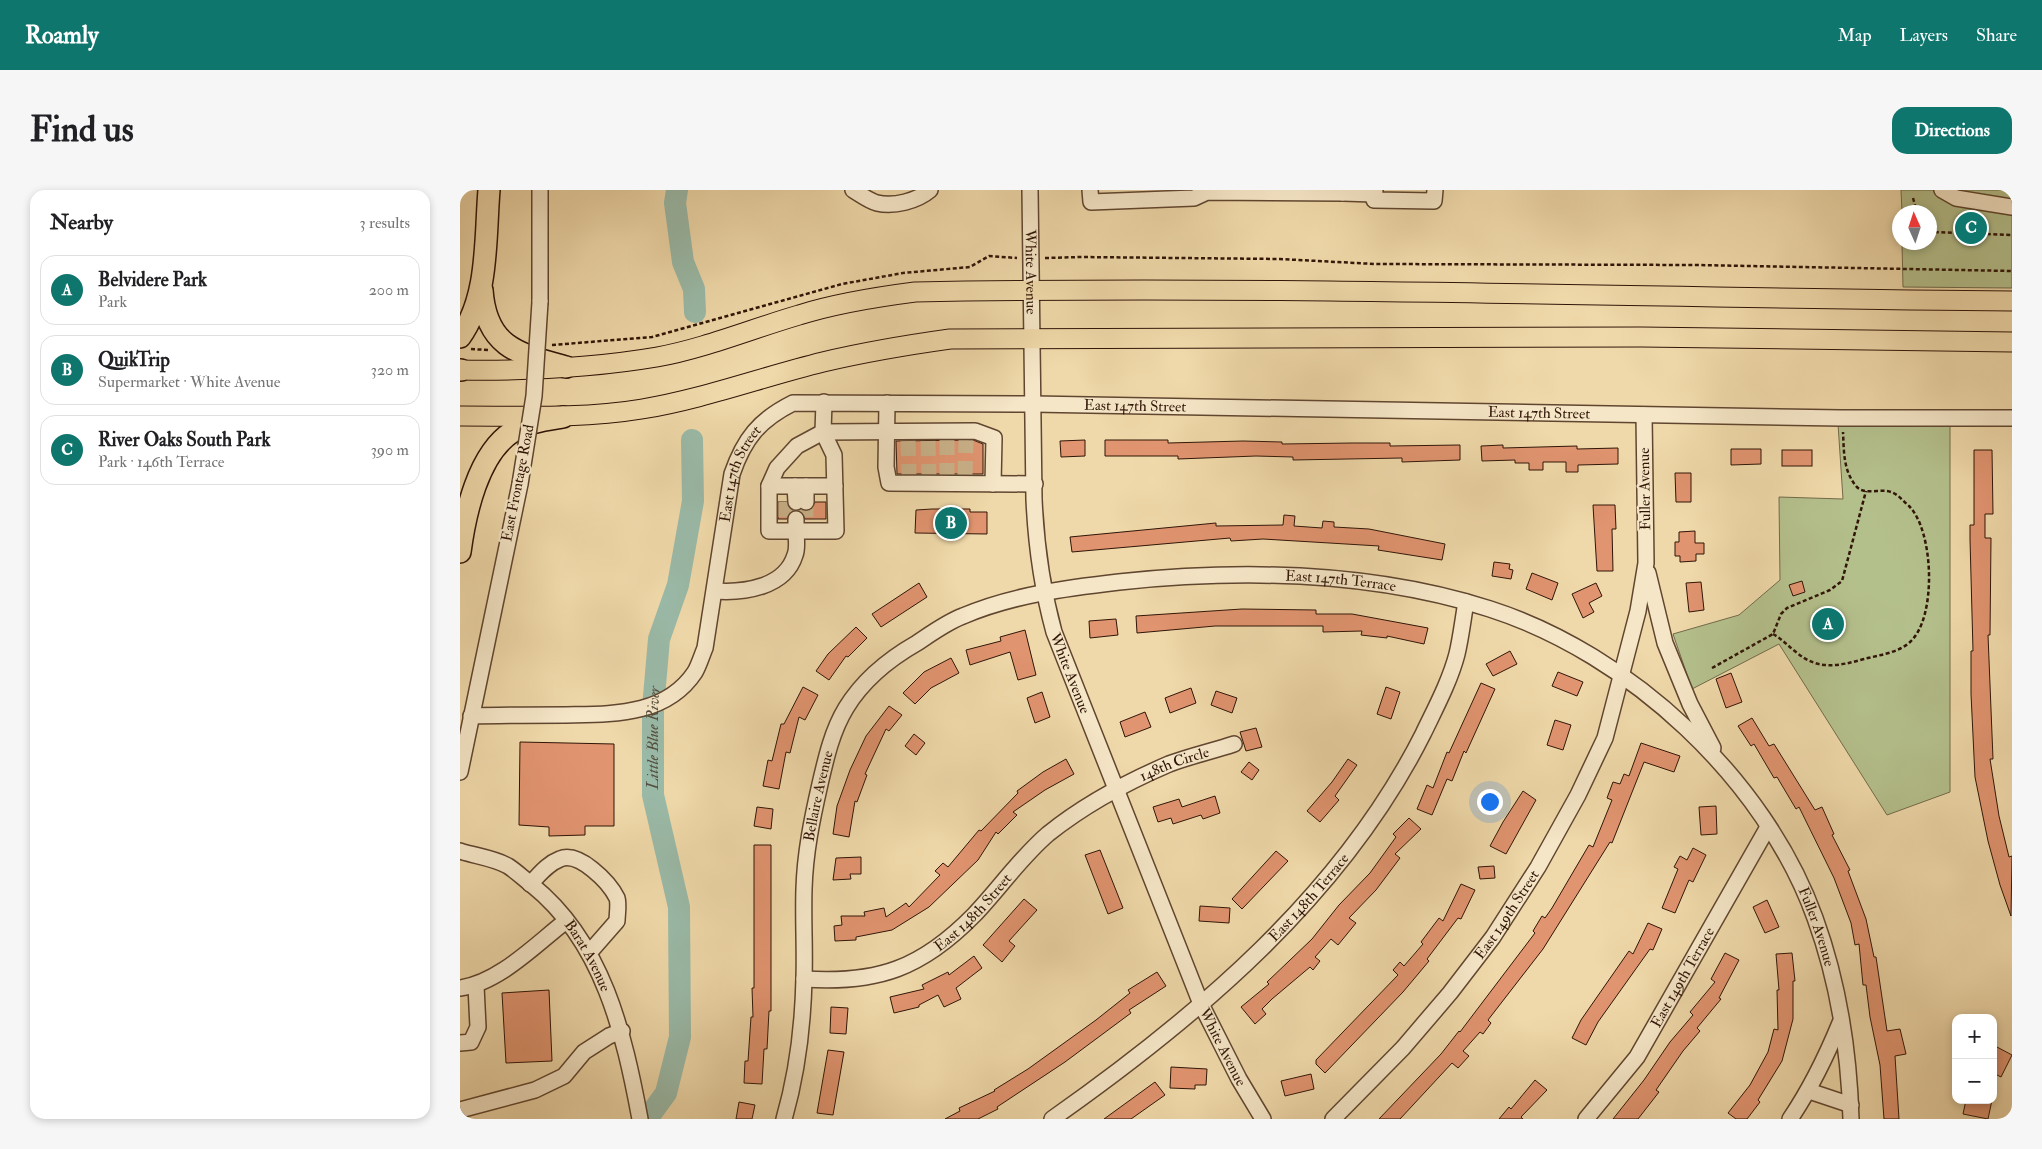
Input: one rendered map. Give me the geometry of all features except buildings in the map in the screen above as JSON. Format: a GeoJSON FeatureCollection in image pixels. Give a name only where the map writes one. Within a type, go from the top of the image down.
{"type":"FeatureCollection","features":[{"type":"Feature","properties":{"kind":"highway"},"geometry":{"type":"LineString","coordinates":[[460,337],[476,306],[481,278],[489,190]]}},
{"type":"Feature","properties":{"kind":"highway"},"geometry":{"type":"LineString","coordinates":[[481,278],[484,309],[496,336],[514,351],[524,356],[566,368]]}},
{"type":"Feature","properties":{"kind":"highway"},"geometry":{"type":"LineString","coordinates":[[460,552],[463,527],[481,471],[495,447],[504,438],[524,426],[563,416]]}},
{"type":"Feature","properties":{"kind":"highway"},"geometry":{"type":"LineString","coordinates":[[460,490],[463,527]]}},
{"type":"Feature","properties":{"kind":"main road"},"geometry":{"type":"LineString","coordinates":[[460,370],[508,371],[566,368],[658,357],[801,314],[870,297],[915,292],[1030,289],[1265,290],[1729,299],[2012,301]]}},
{"type":"Feature","properties":{"kind":"main road"},"geometry":{"type":"LineString","coordinates":[[460,416],[563,416],[605,414],[644,408],[705,395],[823,362],[899,346],[950,339],[1641,337],[2012,342]]}},
{"type":"Feature","properties":{"kind":"street","name":"East Frontage Road"},"geometry":{"type":"LineString","coordinates":[[460,772],[520,484],[534,396],[540,302],[540,190]]}},
{"type":"Feature","properties":{"kind":"street"},"geometry":{"type":"LineString","coordinates":[[853,190],[876,203],[890,204],[920,198],[927,191]]}},
{"type":"Feature","properties":{"kind":"street","name":"White Avenue"},"geometry":{"type":"LineString","coordinates":[[1030,190],[1034,484],[1036,540],[1044,593],[1054,632],[1201,1004],[1239,1079],[1263,1119]]}},
{"type":"Feature","properties":{"kind":"street"},"geometry":{"type":"LineString","coordinates":[[1090,190],[1091,202],[1223,191],[1374,192],[1374,200],[1434,201],[1434,190]]}},
{"type":"Feature","properties":{"kind":"street"},"geometry":{"type":"LineString","coordinates":[[1942,190],[1956,198],[2012,207]]}},
{"type":"Feature","properties":{"kind":"street"},"geometry":{"type":"LineString","coordinates":[[824,402],[823,432],[834,455],[836,531],[801,525],[769,531],[769,486],[777,468],[797,446],[823,432],[887,432],[908,435],[966,436],[975,431],[994,438],[993,484]]}},
{"type":"Feature","properties":{"kind":"street","name":"East 147th Street"},"geometry":{"type":"LineString","coordinates":[[471,716],[632,712],[674,693],[694,672],[705,648],[732,474],[747,442],[759,424],[774,412],[792,404],[824,402],[1033,404],[1842,418],[2012,418]]}},
{"type":"Feature","properties":{"kind":"street"},"geometry":{"type":"LineString","coordinates":[[887,403],[886,467],[889,483],[909,480],[965,480],[993,484],[1034,484]]}},
{"type":"Feature","properties":{"kind":"street","name":"Fuller Avenue"},"geometry":{"type":"LineString","coordinates":[[1644,415],[1646,563],[1638,611],[1620,674],[1682,723],[1719,760]]}},
{"type":"Feature","properties":{"kind":"street"},"geometry":{"type":"LineString","coordinates":[[769,486],[836,486]]}},
{"type":"Feature","properties":{"kind":"street"},"geometry":{"type":"LineString","coordinates":[[801,486],[801,502],[801,486]]}},
{"type":"Feature","properties":{"kind":"street"},"geometry":{"type":"LineString","coordinates":[[714,591],[738,593],[774,581],[788,569],[796,554],[801,525]]}},
{"type":"Feature","properties":{"kind":"street","name":"Fuller Avenue"},"geometry":{"type":"LineString","coordinates":[[1646,563],[1664,643],[1690,704],[1719,760],[1768,827],[1792,866],[1815,916],[1831,968],[1841,1020],[1851,1112]]}},
{"type":"Feature","properties":{"kind":"street","name":"East 147th Terrace"},"geometry":{"type":"LineString","coordinates":[[1044,593],[1074,587],[1164,578],[1276,575],[1410,589],[1466,602],[1534,626],[1620,674]]}},
{"type":"Feature","properties":{"kind":"street","name":"Bellaire Avenue"},"geometry":{"type":"LineString","coordinates":[[784,1119],[799,1046],[804,978],[804,888],[809,829],[829,746],[846,708],[871,676],[903,651],[958,617],[989,606],[1044,593]]}},
{"type":"Feature","properties":{"kind":"street","name":"East 148th Terrace"},"geometry":{"type":"LineString","coordinates":[[1052,1119],[1201,1004],[1247,963],[1294,916],[1338,865],[1381,806],[1411,758],[1436,707],[1457,655],[1466,602]]}},
{"type":"Feature","properties":{"kind":"street","name":"East 149th Street"},"geometry":{"type":"LineString","coordinates":[[1333,1119],[1421,1027],[1450,993],[1503,921],[1538,868],[1578,795],[1605,738],[1620,674]]}},
{"type":"Feature","properties":{"kind":"street","name":"148th Circle"},"geometry":{"type":"LineString","coordinates":[[1116,790],[1170,764],[1234,744]]}},
{"type":"Feature","properties":{"kind":"street","name":"East 148th Street"},"geometry":{"type":"LineString","coordinates":[[804,978],[832,980],[866,978],[892,971],[919,960],[973,916],[1026,855],[1047,835],[1070,817],[1116,790]]}},
{"type":"Feature","properties":{"kind":"street","name":"East 149th Terrace"},"geometry":{"type":"LineString","coordinates":[[1586,1119],[1637,1056],[1768,827]]}},
{"type":"Feature","properties":{"kind":"street","name":"Barat Avenue"},"geometry":{"type":"LineString","coordinates":[[460,851],[507,866],[530,884],[550,900],[589,953],[610,996],[622,1032],[640,1119]]}},
{"type":"Feature","properties":{"kind":"street"},"geometry":{"type":"LineString","coordinates":[[530,884],[546,867],[562,858],[582,860],[597,874],[618,900],[617,922],[589,953]]}},
{"type":"Feature","properties":{"kind":"street"},"geometry":{"type":"LineString","coordinates":[[460,988],[476,986],[498,973],[566,920]]}},
{"type":"Feature","properties":{"kind":"street"},"geometry":{"type":"LineString","coordinates":[[460,1043],[471,1042],[478,1027],[476,986]]}},
{"type":"Feature","properties":{"kind":"street"},"geometry":{"type":"LineString","coordinates":[[1790,1119],[1809,1091],[1827,1056],[1841,1020]]}},
{"type":"Feature","properties":{"kind":"street"},"geometry":{"type":"LineString","coordinates":[[460,1110],[535,1090],[564,1076],[584,1052],[609,1036],[622,1032]]}},
{"type":"Feature","properties":{"kind":"street"},"geometry":{"type":"LineString","coordinates":[[1809,1091],[1851,1112]]}},
{"type":"Feature","properties":{"kind":"path"},"geometry":{"type":"LineString","coordinates":[[1913,198],[1915,205]]}},
{"type":"Feature","properties":{"kind":"path"},"geometry":{"type":"LineString","coordinates":[[1937,232],[2012,235]]}},
{"type":"Feature","properties":{"kind":"path"},"geometry":{"type":"LineString","coordinates":[[1773,634],[1807,660],[1822,666],[1840,666],[1892,652],[1909,643],[1915,636],[1924,618],[1928,554],[1923,527],[1911,508],[1892,492],[1866,492],[1857,488],[1846,466],[1842,418]]}},
{"type":"Feature","properties":{"kind":"path"},"geometry":{"type":"LineString","coordinates":[[1712,668],[1773,634],[1781,614],[1787,608],[1795,603],[1830,590],[1842,580],[1866,492]]}},
{"type":"Feature","properties":{"kind":"green space"},"geometry":{"type":"Polygon","coordinates":[[[1901,190],[2012,190],[2012,288],[1903,287],[1902,250],[1937,250],[1937,205],[1902,205],[1901,190]]]}},
{"type":"Feature","properties":{"kind":"green space"},"geometry":{"type":"Polygon","coordinates":[[[1838,424],[1950,426],[1950,792],[1887,815],[1779,644],[1692,689],[1673,634],[1739,615],[1780,580],[1779,497],[1843,499],[1838,424]]]}},
{"type":"Feature","properties":{"kind":"waterway","name":"Little Blue River"},"geometry":{"type":"LineString","coordinates":[[677,190],[675,203],[683,262],[694,289],[695,312]]}},
{"type":"Feature","properties":{"kind":"waterway","name":"Little Blue River"},"geometry":{"type":"LineString","coordinates":[[647,1119],[666,1093],[680,1037],[679,907],[653,795],[653,708],[659,639],[678,585],[693,501],[692,440]]}},
{"type":"Feature","properties":{"kind":"tunnel"},"geometry":{"type":"LineString","coordinates":[[947,440],[947,476]]}},
{"type":"Feature","properties":{"kind":"tunnel"},"geometry":{"type":"LineString","coordinates":[[965,476],[966,440]]}},
{"type":"Feature","properties":{"kind":"tunnel"},"geometry":{"type":"LineString","coordinates":[[908,441],[909,476]]}},
{"type":"Feature","properties":{"kind":"tunnel"},"geometry":{"type":"LineString","coordinates":[[928,441],[929,476]]}},
{"type":"Feature","properties":{"kind":"tunnel"},"geometry":{"type":"LineString","coordinates":[[786,502],[786,519]]}},
{"type":"Feature","properties":{"kind":"tunnel"},"geometry":{"type":"LineString","coordinates":[[806,502],[806,519]]}},
{"type":"Feature","properties":{"kind":"place","name":"River Oaks South Park"},"geometry":{"type":"Point","coordinates":[1971,228]}},
{"type":"Feature","properties":{"kind":"place","name":"QuikTrip"},"geometry":{"type":"Point","coordinates":[951,523]}},
{"type":"Feature","properties":{"kind":"place","name":"Belvidere Park"},"geometry":{"type":"Point","coordinates":[1828,624]}}]}
